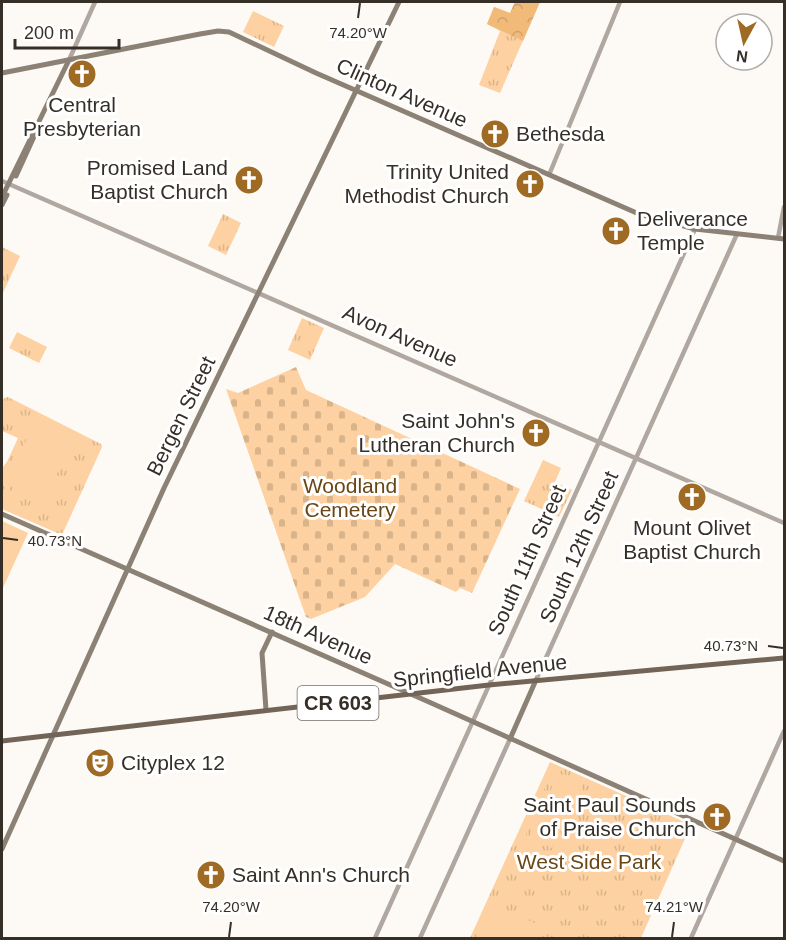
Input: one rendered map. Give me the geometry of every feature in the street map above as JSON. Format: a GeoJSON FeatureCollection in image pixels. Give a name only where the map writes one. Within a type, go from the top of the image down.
{"type":"FeatureCollection","features":[{"type":"Feature","properties":{"kind":"main road","name":"Bergen Street"},"geometry":{"type":"LineString","coordinates":[[2,849],[164,488],[399,2]]}},
{"type":"Feature","properties":{"kind":"main road","name":"Clinton Avenue"},"geometry":{"type":"LineString","coordinates":[[2,73],[186,36],[223,31],[236,34],[357,91],[639,214],[695,229],[784,239]]}},
{"type":"Feature","properties":{"kind":"main road"},"geometry":{"type":"LineString","coordinates":[[2,197],[69,60]]}},
{"type":"Feature","properties":{"kind":"main road"},"geometry":{"type":"LineString","coordinates":[[2,206],[10,184]]}},
{"type":"Feature","properties":{"kind":"main road","name":"18th Avenue"},"geometry":{"type":"LineString","coordinates":[[2,514],[784,861]]}},
{"type":"Feature","properties":{"kind":"main road"},"geometry":{"type":"LineString","coordinates":[[266,710],[262,653],[272,632]]}},
{"type":"Feature","properties":{"kind":"main road","name":"Springfield Avenue"},"geometry":{"type":"LineString","coordinates":[[2,741],[536,680],[784,658]]}},
{"type":"Feature","properties":{"kind":"main road","name":"South 12th Street"},"geometry":{"type":"LineString","coordinates":[[510,739],[536,680]]}},
{"type":"Feature","properties":{"kind":"street"},"geometry":{"type":"LineString","coordinates":[[69,60],[95,2]]}},
{"type":"Feature","properties":{"kind":"street"},"geometry":{"type":"LineString","coordinates":[[549,175],[620,2]]}},
{"type":"Feature","properties":{"kind":"street","name":"Avon Avenue"},"geometry":{"type":"LineString","coordinates":[[2,181],[784,523]]}},
{"type":"Feature","properties":{"kind":"street"},"geometry":{"type":"LineString","coordinates":[[778,238],[777,231],[784,207]]}},
{"type":"Feature","properties":{"kind":"street","name":"South 11th Street"},"geometry":{"type":"LineString","coordinates":[[375,939],[695,229]]}},
{"type":"Feature","properties":{"kind":"street","name":"South 12th Street"},"geometry":{"type":"LineString","coordinates":[[536,680],[737,234]]}},
{"type":"Feature","properties":{"kind":"street"},"geometry":{"type":"LineString","coordinates":[[691,939],[784,731]]}},
{"type":"Feature","properties":{"kind":"street","name":"South 12th Street"},"geometry":{"type":"LineString","coordinates":[[420,939],[510,739]]}},
{"type":"Feature","properties":{"kind":"green space"},"geometry":{"type":"Polygon","coordinates":[[[515,2],[540,2],[500,93],[479,85],[500,31],[487,24],[494,7],[510,13],[515,2]]]}},
{"type":"Feature","properties":{"kind":"green space"},"geometry":{"type":"Polygon","coordinates":[[[515,2],[540,2],[523,41],[487,24],[494,7],[510,13],[515,2]]]}},
{"type":"Feature","properties":{"kind":"green space"},"geometry":{"type":"Polygon","coordinates":[[[253,11],[284,26],[274,47],[243,32],[253,11]]]}},
{"type":"Feature","properties":{"kind":"green space"},"geometry":{"type":"Polygon","coordinates":[[[223,214],[241,223],[226,255],[208,246],[223,214]]]}},
{"type":"Feature","properties":{"kind":"green space"},"geometry":{"type":"Polygon","coordinates":[[[2,247],[20,256],[2,295],[2,247]]]}},
{"type":"Feature","properties":{"kind":"green space"},"geometry":{"type":"Polygon","coordinates":[[[302,318],[324,328],[310,360],[288,350],[302,318]]]}},
{"type":"Feature","properties":{"kind":"green space"},"geometry":{"type":"Polygon","coordinates":[[[17,332],[47,347],[39,363],[9,348],[17,332]]]}},
{"type":"Feature","properties":{"kind":"green space","name":"Woodland Cemetery"},"geometry":{"type":"Polygon","coordinates":[[[296,367],[306,390],[520,489],[472,593],[460,588],[456,592],[395,564],[365,597],[311,619],[306,617],[226,389],[238,393],[296,367]]]}},
{"type":"Feature","properties":{"kind":"green space"},"geometry":{"type":"Polygon","coordinates":[[[8,397],[101,444],[102,447],[62,535],[2,509],[2,468],[18,438],[2,431],[2,405],[4,398],[8,397]]]}},
{"type":"Feature","properties":{"kind":"green space"},"geometry":{"type":"Polygon","coordinates":[[[34,423],[51,424],[64,432],[67,443],[66,452],[40,506],[25,511],[16,509],[6,497],[2,498],[2,493],[34,423]],[[10,486],[10,497],[19,507],[33,506],[38,499],[10,486]]]}},
{"type":"Feature","properties":{"kind":"green space"},"geometry":{"type":"Polygon","coordinates":[[[543,460],[561,468],[555,482],[572,490],[559,517],[524,501],[543,460]]]}},
{"type":"Feature","properties":{"kind":"green space"},"geometry":{"type":"Polygon","coordinates":[[[2,521],[28,533],[2,590],[2,521]]]}},
{"type":"Feature","properties":{"kind":"green space","name":"West Side Park"},"geometry":{"type":"Polygon","coordinates":[[[550,762],[691,825],[641,938],[470,938],[550,762]]]}},
{"type":"Feature","properties":{"kind":"green space"},"geometry":{"type":"Polygon","coordinates":[[[551,765],[554,767],[550,777],[571,776],[579,782],[584,792],[589,791],[555,867],[551,866],[555,856],[539,858],[527,851],[522,841],[517,841],[551,765]],[[562,777],[546,785],[526,830],[527,844],[533,851],[542,855],[548,855],[558,849],[580,803],[581,795],[577,785],[562,777]]]}},
{"type":"Feature","properties":{"kind":"green space"},"geometry":{"type":"Polygon","coordinates":[[[553,785],[576,795],[552,848],[529,837],[553,785]]]}},
{"type":"Feature","properties":{"kind":"green space"},"geometry":{"type":"Polygon","coordinates":[[[605,813],[617,821],[601,846],[588,838],[605,813]]]}},
{"type":"Feature","properties":{"kind":"green space"},"geometry":{"type":"Polygon","coordinates":[[[505,911],[537,924],[532,938],[477,938],[483,923],[489,916],[505,911]]]}},
{"type":"Feature","properties":{"kind":"place","name":"Central Presbyterian"},"geometry":{"type":"Point","coordinates":[82,74]}},
{"type":"Feature","properties":{"kind":"place","name":"Bethesda"},"geometry":{"type":"Point","coordinates":[495,134]}},
{"type":"Feature","properties":{"kind":"place","name":"Promised Land Baptist Church"},"geometry":{"type":"Point","coordinates":[249,180]}},
{"type":"Feature","properties":{"kind":"place","name":"Trinity United Methodist Church"},"geometry":{"type":"Point","coordinates":[530,184]}},
{"type":"Feature","properties":{"kind":"place","name":"Deliverance Temple"},"geometry":{"type":"Point","coordinates":[616,231]}},
{"type":"Feature","properties":{"kind":"place","name":"Saint John's Lutheran Church"},"geometry":{"type":"Point","coordinates":[536,433]}},
{"type":"Feature","properties":{"kind":"place","name":"Mount Olivet Baptist Church"},"geometry":{"type":"Point","coordinates":[692,497]}},
{"type":"Feature","properties":{"kind":"place","name":"Cityplex 12"},"geometry":{"type":"Point","coordinates":[100,763]}},
{"type":"Feature","properties":{"kind":"place","name":"Saint Paul Sounds of Praise Church"},"geometry":{"type":"Point","coordinates":[717,817]}},
{"type":"Feature","properties":{"kind":"place","name":"Saint Ann's Church"},"geometry":{"type":"Point","coordinates":[211,875]}}]}
